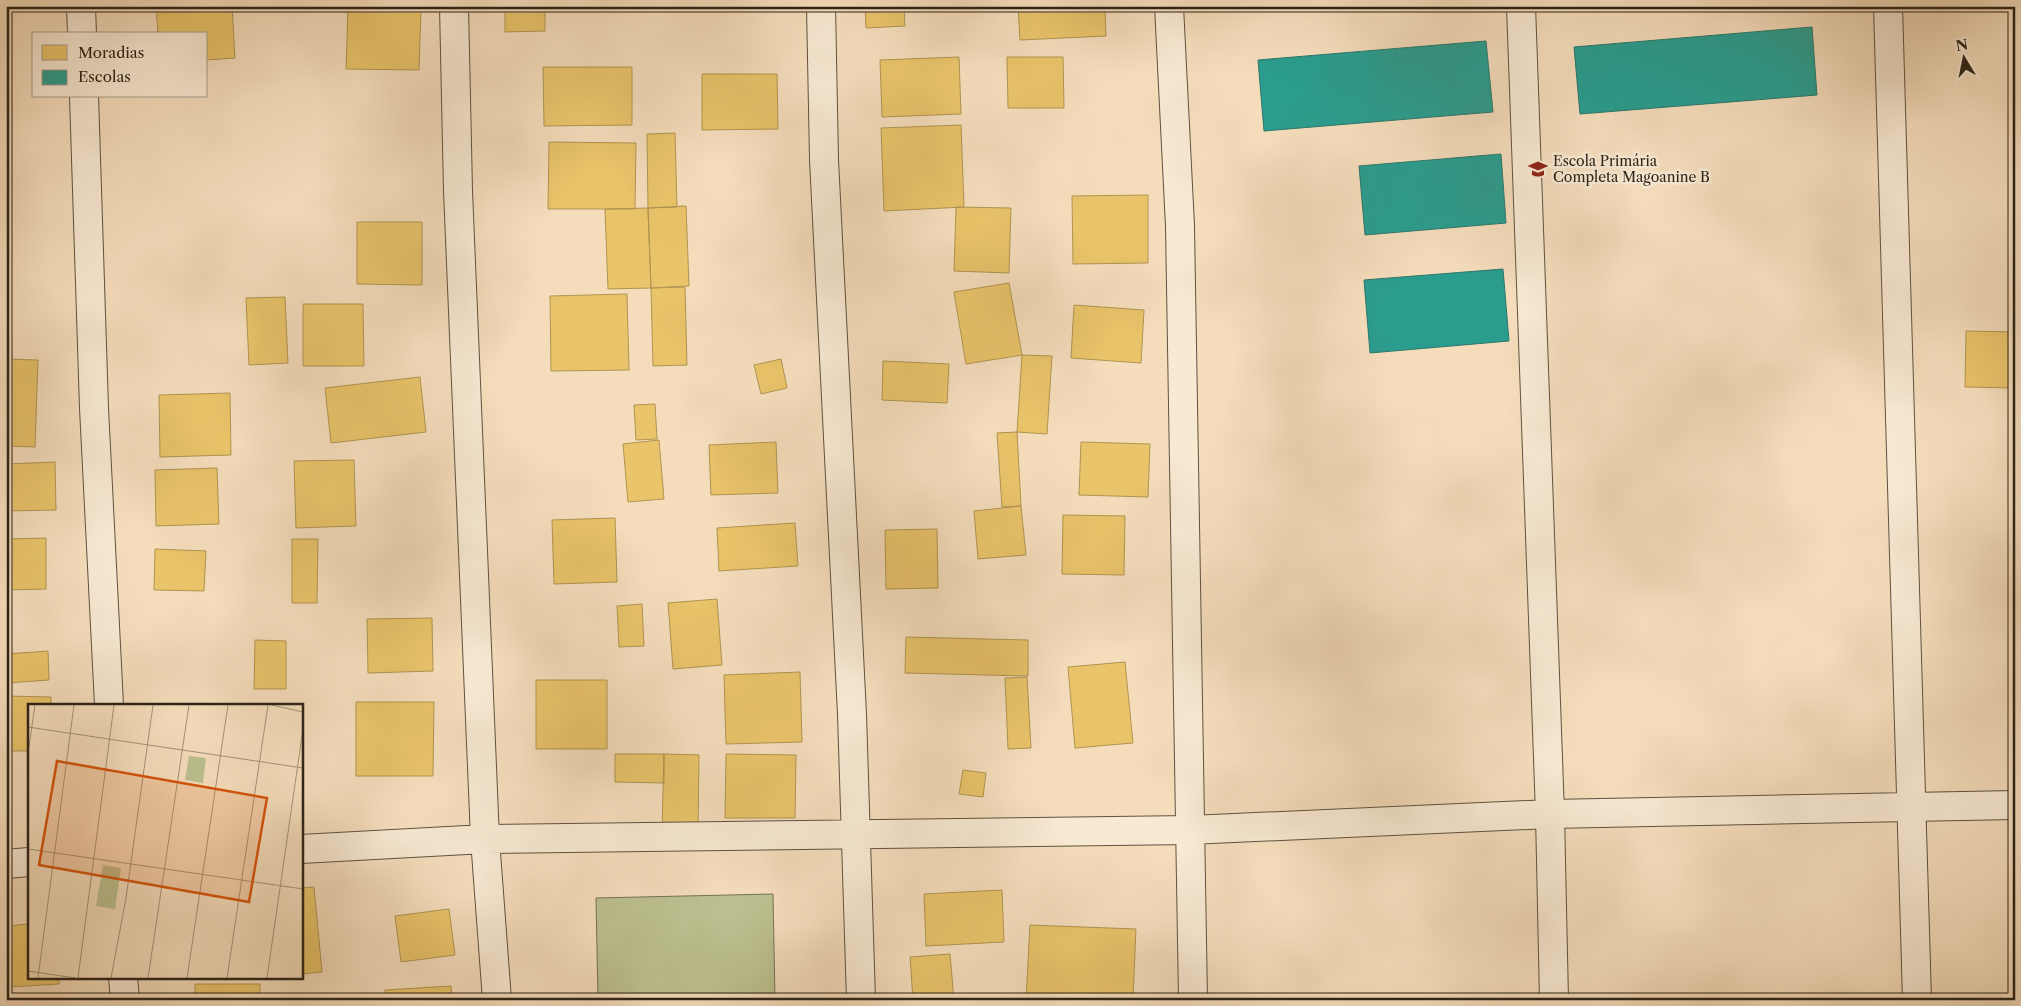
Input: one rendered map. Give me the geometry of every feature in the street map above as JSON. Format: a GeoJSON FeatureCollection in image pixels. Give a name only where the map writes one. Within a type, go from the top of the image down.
{"type":"FeatureCollection","features":[{"type":"Feature","properties":{"kind":"street"},"geometry":{"type":"LineString","coordinates":[[81,6],[82,32]]}},
{"type":"Feature","properties":{"kind":"street"},"geometry":{"type":"LineString","coordinates":[[454,6],[458,191],[485,839],[497,1000]]}},
{"type":"Feature","properties":{"kind":"street"},"geometry":{"type":"LineString","coordinates":[[821,6],[824,160],[852,714],[861,1000]]}},
{"type":"Feature","properties":{"kind":"street"},"geometry":{"type":"LineString","coordinates":[[1169,6],[1180,236],[1192,1000]]}},
{"type":"Feature","properties":{"kind":"street"},"geometry":{"type":"LineString","coordinates":[[1521,6],[1550,814],[1554,1000]]}},
{"type":"Feature","properties":{"kind":"street"},"geometry":{"type":"LineString","coordinates":[[1888,6],[1917,1000]]}},
{"type":"Feature","properties":{"kind":"street"},"geometry":{"type":"LineString","coordinates":[[84,98],[94,408],[109,704]]}},
{"type":"Feature","properties":{"kind":"street"},"geometry":{"type":"LineString","coordinates":[[302,849],[485,839],[1190,830],[1550,814],[2015,806]]}},
{"type":"Feature","properties":{"kind":"street"},"geometry":{"type":"LineString","coordinates":[[6,864],[28,862]]}},
{"type":"Feature","properties":{"kind":"street"},"geometry":{"type":"LineString","coordinates":[[123,978],[125,1000]]}},
{"type":"Feature","properties":{"kind":"green space"},"geometry":{"type":"Polygon","coordinates":[[[773,894],[775,1000],[598,1000],[596,898],[773,894]]]}},
{"type":"Feature","properties":{"kind":"building: Moradias"},"geometry":{"type":"Polygon","coordinates":[[[156,6],[232,6],[235,58],[208,60],[208,32],[158,32],[156,6]]]}},
{"type":"Feature","properties":{"kind":"building: Moradias"},"geometry":{"type":"Polygon","coordinates":[[[505,6],[545,6],[545,31],[505,32],[505,6]]]}},
{"type":"Feature","properties":{"kind":"building: Moradias"},"geometry":{"type":"Polygon","coordinates":[[[865,6],[904,6],[905,26],[866,28],[865,6]]]}},
{"type":"Feature","properties":{"kind":"building: Moradias"},"geometry":{"type":"Polygon","coordinates":[[[1018,6],[1105,6],[1106,36],[1020,40],[1018,6]]]}},
{"type":"Feature","properties":{"kind":"building: Moradias"},"geometry":{"type":"Polygon","coordinates":[[[348,7],[421,9],[419,70],[346,69],[348,7]]]}},
{"type":"Feature","properties":{"kind":"building: Moradias"},"geometry":{"type":"Polygon","coordinates":[[[959,57],[961,114],[882,117],[880,60],[959,57]]]}},
{"type":"Feature","properties":{"kind":"building: Moradias"},"geometry":{"type":"Polygon","coordinates":[[[1007,57],[1063,57],[1064,108],[1008,108],[1007,57]]]}},
{"type":"Feature","properties":{"kind":"building: Moradias"},"geometry":{"type":"Polygon","coordinates":[[[543,67],[632,67],[632,125],[544,126],[543,67]]]}},
{"type":"Feature","properties":{"kind":"building: Moradias"},"geometry":{"type":"Polygon","coordinates":[[[702,74],[777,74],[778,129],[702,130],[702,74]]]}},
{"type":"Feature","properties":{"kind":"building: Moradias"},"geometry":{"type":"Polygon","coordinates":[[[961,125],[964,207],[884,211],[881,128],[961,125]]]}},
{"type":"Feature","properties":{"kind":"building: Moradias"},"geometry":{"type":"Polygon","coordinates":[[[675,133],[677,207],[648,208],[647,134],[675,133]]]}},
{"type":"Feature","properties":{"kind":"building: Moradias"},"geometry":{"type":"Polygon","coordinates":[[[549,142],[636,143],[635,209],[548,209],[549,142]]]}},
{"type":"Feature","properties":{"kind":"building: Moradias"},"geometry":{"type":"Polygon","coordinates":[[[1148,195],[1148,263],[1073,264],[1072,196],[1148,195]]]}},
{"type":"Feature","properties":{"kind":"building: Moradias"},"geometry":{"type":"Polygon","coordinates":[[[686,206],[689,286],[651,288],[648,208],[686,206]]]}},
{"type":"Feature","properties":{"kind":"building: Moradias"},"geometry":{"type":"Polygon","coordinates":[[[956,207],[1011,208],[1009,273],[954,271],[956,207]]]}},
{"type":"Feature","properties":{"kind":"building: Moradias"},"geometry":{"type":"Polygon","coordinates":[[[648,208],[651,288],[608,289],[605,209],[648,208]]]}},
{"type":"Feature","properties":{"kind":"building: Moradias"},"geometry":{"type":"Polygon","coordinates":[[[357,222],[422,222],[422,285],[357,284],[357,222]]]}},
{"type":"Feature","properties":{"kind":"building: Moradias"},"geometry":{"type":"Polygon","coordinates":[[[1009,283],[1022,355],[966,364],[954,292],[1009,283]]]}},
{"type":"Feature","properties":{"kind":"building: Moradias"},"geometry":{"type":"Polygon","coordinates":[[[685,287],[687,365],[653,366],[651,288],[685,287]]]}},
{"type":"Feature","properties":{"kind":"building: Moradias"},"geometry":{"type":"Polygon","coordinates":[[[627,294],[629,370],[551,371],[550,296],[627,294]]]}},
{"type":"Feature","properties":{"kind":"building: Moradias"},"geometry":{"type":"Polygon","coordinates":[[[285,297],[288,363],[249,365],[246,298],[285,297]]]}},
{"type":"Feature","properties":{"kind":"building: Moradias"},"geometry":{"type":"Polygon","coordinates":[[[303,304],[363,304],[364,366],[303,366],[303,304]]]}},
{"type":"Feature","properties":{"kind":"building: Moradias"},"geometry":{"type":"Polygon","coordinates":[[[1074,305],[1144,310],[1141,363],[1071,358],[1074,305]]]}},
{"type":"Feature","properties":{"kind":"building: Moradias"},"geometry":{"type":"Polygon","coordinates":[[[1966,331],[2015,332],[2015,388],[1965,387],[1966,331]]]}},
{"type":"Feature","properties":{"kind":"building: Moradias"},"geometry":{"type":"Polygon","coordinates":[[[1022,355],[1052,356],[1047,434],[1017,432],[1022,355]]]}},
{"type":"Feature","properties":{"kind":"building: Moradias"},"geometry":{"type":"Polygon","coordinates":[[[6,359],[38,360],[35,447],[6,446],[6,359]]]}},
{"type":"Feature","properties":{"kind":"building: Moradias"},"geometry":{"type":"Polygon","coordinates":[[[781,359],[787,388],[761,394],[754,365],[781,359]]]}},
{"type":"Feature","properties":{"kind":"building: Moradias"},"geometry":{"type":"Polygon","coordinates":[[[883,361],[949,364],[947,403],[882,400],[883,361]]]}},
{"type":"Feature","properties":{"kind":"building: Moradias"},"geometry":{"type":"Polygon","coordinates":[[[420,377],[426,432],[331,443],[325,388],[420,377]]]}},
{"type":"Feature","properties":{"kind":"building: Moradias"},"geometry":{"type":"Polygon","coordinates":[[[230,393],[231,455],[160,457],[159,395],[230,393]]]}},
{"type":"Feature","properties":{"kind":"building: Moradias"},"geometry":{"type":"Polygon","coordinates":[[[655,404],[657,439],[636,440],[634,405],[655,404]]]}},
{"type":"Feature","properties":{"kind":"building: Moradias"},"geometry":{"type":"Polygon","coordinates":[[[1017,432],[1021,506],[1002,507],[997,433],[1017,432]]]}},
{"type":"Feature","properties":{"kind":"building: Moradias"},"geometry":{"type":"Polygon","coordinates":[[[659,440],[664,499],[628,502],[623,444],[659,440]]]}},
{"type":"Feature","properties":{"kind":"building: Moradias"},"geometry":{"type":"Polygon","coordinates":[[[776,442],[778,493],[711,495],[709,445],[776,442]]]}},
{"type":"Feature","properties":{"kind":"building: Moradias"},"geometry":{"type":"Polygon","coordinates":[[[1081,442],[1150,444],[1148,497],[1079,495],[1081,442]]]}},
{"type":"Feature","properties":{"kind":"building: Moradias"},"geometry":{"type":"Polygon","coordinates":[[[354,460],[356,526],[296,528],[294,461],[354,460]]]}},
{"type":"Feature","properties":{"kind":"building: Moradias"},"geometry":{"type":"Polygon","coordinates":[[[55,462],[56,510],[6,511],[6,464],[55,462]]]}},
{"type":"Feature","properties":{"kind":"building: Moradias"},"geometry":{"type":"Polygon","coordinates":[[[217,468],[219,524],[156,526],[155,470],[217,468]]]}},
{"type":"Feature","properties":{"kind":"building: Moradias"},"geometry":{"type":"Polygon","coordinates":[[[1021,506],[1026,555],[978,559],[974,511],[1021,506]]]}},
{"type":"Feature","properties":{"kind":"building: Moradias"},"geometry":{"type":"Polygon","coordinates":[[[1063,515],[1125,516],[1124,575],[1062,574],[1063,515]]]}},
{"type":"Feature","properties":{"kind":"building: Moradias"},"geometry":{"type":"Polygon","coordinates":[[[615,518],[617,582],[554,584],[552,520],[615,518]]]}},
{"type":"Feature","properties":{"kind":"building: Moradias"},"geometry":{"type":"Polygon","coordinates":[[[795,523],[798,566],[719,571],[717,528],[795,523]]]}},
{"type":"Feature","properties":{"kind":"building: Moradias"},"geometry":{"type":"Polygon","coordinates":[[[937,529],[938,588],[886,589],[885,530],[937,529]]]}},
{"type":"Feature","properties":{"kind":"building: Moradias"},"geometry":{"type":"Polygon","coordinates":[[[46,538],[46,589],[6,590],[6,539],[46,538]]]}},
{"type":"Feature","properties":{"kind":"building: Moradias"},"geometry":{"type":"Polygon","coordinates":[[[292,539],[318,539],[317,603],[292,603],[292,539]]]}},
{"type":"Feature","properties":{"kind":"building: Moradias"},"geometry":{"type":"Polygon","coordinates":[[[155,549],[206,551],[204,591],[154,590],[155,549]]]}},
{"type":"Feature","properties":{"kind":"building: Moradias"},"geometry":{"type":"Polygon","coordinates":[[[717,599],[722,665],[673,669],[668,603],[717,599]]]}},
{"type":"Feature","properties":{"kind":"building: Moradias"},"geometry":{"type":"Polygon","coordinates":[[[642,604],[644,646],[619,647],[617,606],[642,604]]]}},
{"type":"Feature","properties":{"kind":"building: Moradias"},"geometry":{"type":"Polygon","coordinates":[[[432,618],[433,671],[368,673],[367,619],[432,618]]]}},
{"type":"Feature","properties":{"kind":"building: Moradias"},"geometry":{"type":"Polygon","coordinates":[[[906,637],[1028,640],[1028,676],[905,673],[906,637]]]}},
{"type":"Feature","properties":{"kind":"building: Moradias"},"geometry":{"type":"Polygon","coordinates":[[[255,640],[286,641],[286,689],[254,689],[255,640]]]}},
{"type":"Feature","properties":{"kind":"building: Moradias"},"geometry":{"type":"Polygon","coordinates":[[[48,651],[49,680],[6,683],[6,654],[48,651]]]}},
{"type":"Feature","properties":{"kind":"building: Moradias"},"geometry":{"type":"Polygon","coordinates":[[[1125,662],[1133,743],[1075,748],[1068,667],[1125,662]]]}},
{"type":"Feature","properties":{"kind":"building: Moradias"},"geometry":{"type":"Polygon","coordinates":[[[800,672],[802,742],[726,744],[724,675],[800,672]]]}},
{"type":"Feature","properties":{"kind":"building: Moradias"},"geometry":{"type":"Polygon","coordinates":[[[1027,677],[1031,748],[1008,749],[1005,678],[1027,677]]]}},
{"type":"Feature","properties":{"kind":"building: Moradias"},"geometry":{"type":"Polygon","coordinates":[[[536,680],[607,680],[607,749],[536,749],[536,680]]]}},
{"type":"Feature","properties":{"kind":"building: Moradias"},"geometry":{"type":"Polygon","coordinates":[[[6,696],[51,697],[51,704],[28,704],[28,751],[6,751],[6,696]]]}},
{"type":"Feature","properties":{"kind":"building: Moradias"},"geometry":{"type":"Polygon","coordinates":[[[356,702],[434,702],[433,776],[356,776],[356,702]]]}},
{"type":"Feature","properties":{"kind":"building: Moradias"},"geometry":{"type":"Polygon","coordinates":[[[615,754],[664,754],[664,783],[615,782],[615,754]]]}},
{"type":"Feature","properties":{"kind":"building: Moradias"},"geometry":{"type":"Polygon","coordinates":[[[664,754],[699,755],[698,833],[662,832],[664,754]]]}},
{"type":"Feature","properties":{"kind":"building: Moradias"},"geometry":{"type":"Polygon","coordinates":[[[726,754],[796,755],[795,818],[725,818],[726,754]]]}},
{"type":"Feature","properties":{"kind":"building: Moradias"},"geometry":{"type":"Polygon","coordinates":[[[963,770],[986,773],[983,797],[959,794],[963,770]]]}},
{"type":"Feature","properties":{"kind":"building: Moradias"},"geometry":{"type":"Polygon","coordinates":[[[314,887],[322,972],[302,974],[302,888],[314,887]]]}},
{"type":"Feature","properties":{"kind":"building: Moradias"},"geometry":{"type":"Polygon","coordinates":[[[1002,890],[1004,942],[926,946],[924,894],[1002,890]]]}},
{"type":"Feature","properties":{"kind":"building: Moradias"},"geometry":{"type":"Polygon","coordinates":[[[449,909],[455,955],[401,962],[395,916],[449,909]]]}},
{"type":"Feature","properties":{"kind":"building: Moradias"},"geometry":{"type":"Polygon","coordinates":[[[28,924],[28,978],[59,978],[59,984],[8,987],[6,926],[28,924]]]}},
{"type":"Feature","properties":{"kind":"building: Moradias"},"geometry":{"type":"Polygon","coordinates":[[[1030,925],[1136,929],[1133,1000],[1026,1000],[1030,925]]]}},
{"type":"Feature","properties":{"kind":"building: Moradias"},"geometry":{"type":"Polygon","coordinates":[[[950,954],[954,1000],[913,1000],[910,957],[950,954]]]}},
{"type":"Feature","properties":{"kind":"building: Moradias"},"geometry":{"type":"Polygon","coordinates":[[[195,984],[260,984],[260,1000],[195,1000],[195,984]]]}},
{"type":"Feature","properties":{"kind":"building: Moradias"},"geometry":{"type":"Polygon","coordinates":[[[451,986],[452,1000],[386,1000],[385,990],[451,986]]]}},
{"type":"Feature","properties":{"kind":"building: Escolas"},"geometry":{"type":"Polygon","coordinates":[[[1812,27],[1817,95],[1580,114],[1574,47],[1812,27]]]}},
{"type":"Feature","properties":{"kind":"building: Escolas"},"geometry":{"type":"Polygon","coordinates":[[[1486,41],[1493,112],[1264,131],[1258,60],[1486,41]]]}},
{"type":"Feature","properties":{"kind":"building: Escolas"},"geometry":{"type":"Polygon","coordinates":[[[1501,154],[1506,223],[1365,235],[1359,166],[1501,154]]]}},
{"type":"Feature","properties":{"kind":"building: Escolas"},"geometry":{"type":"Polygon","coordinates":[[[1503,269],[1509,341],[1370,353],[1364,280],[1503,269]]]}},
{"type":"Feature","properties":{"kind":"place","name":"Escola Primária Completa Magoanine B"},"geometry":{"type":"Point","coordinates":[1538,169]}}]}
